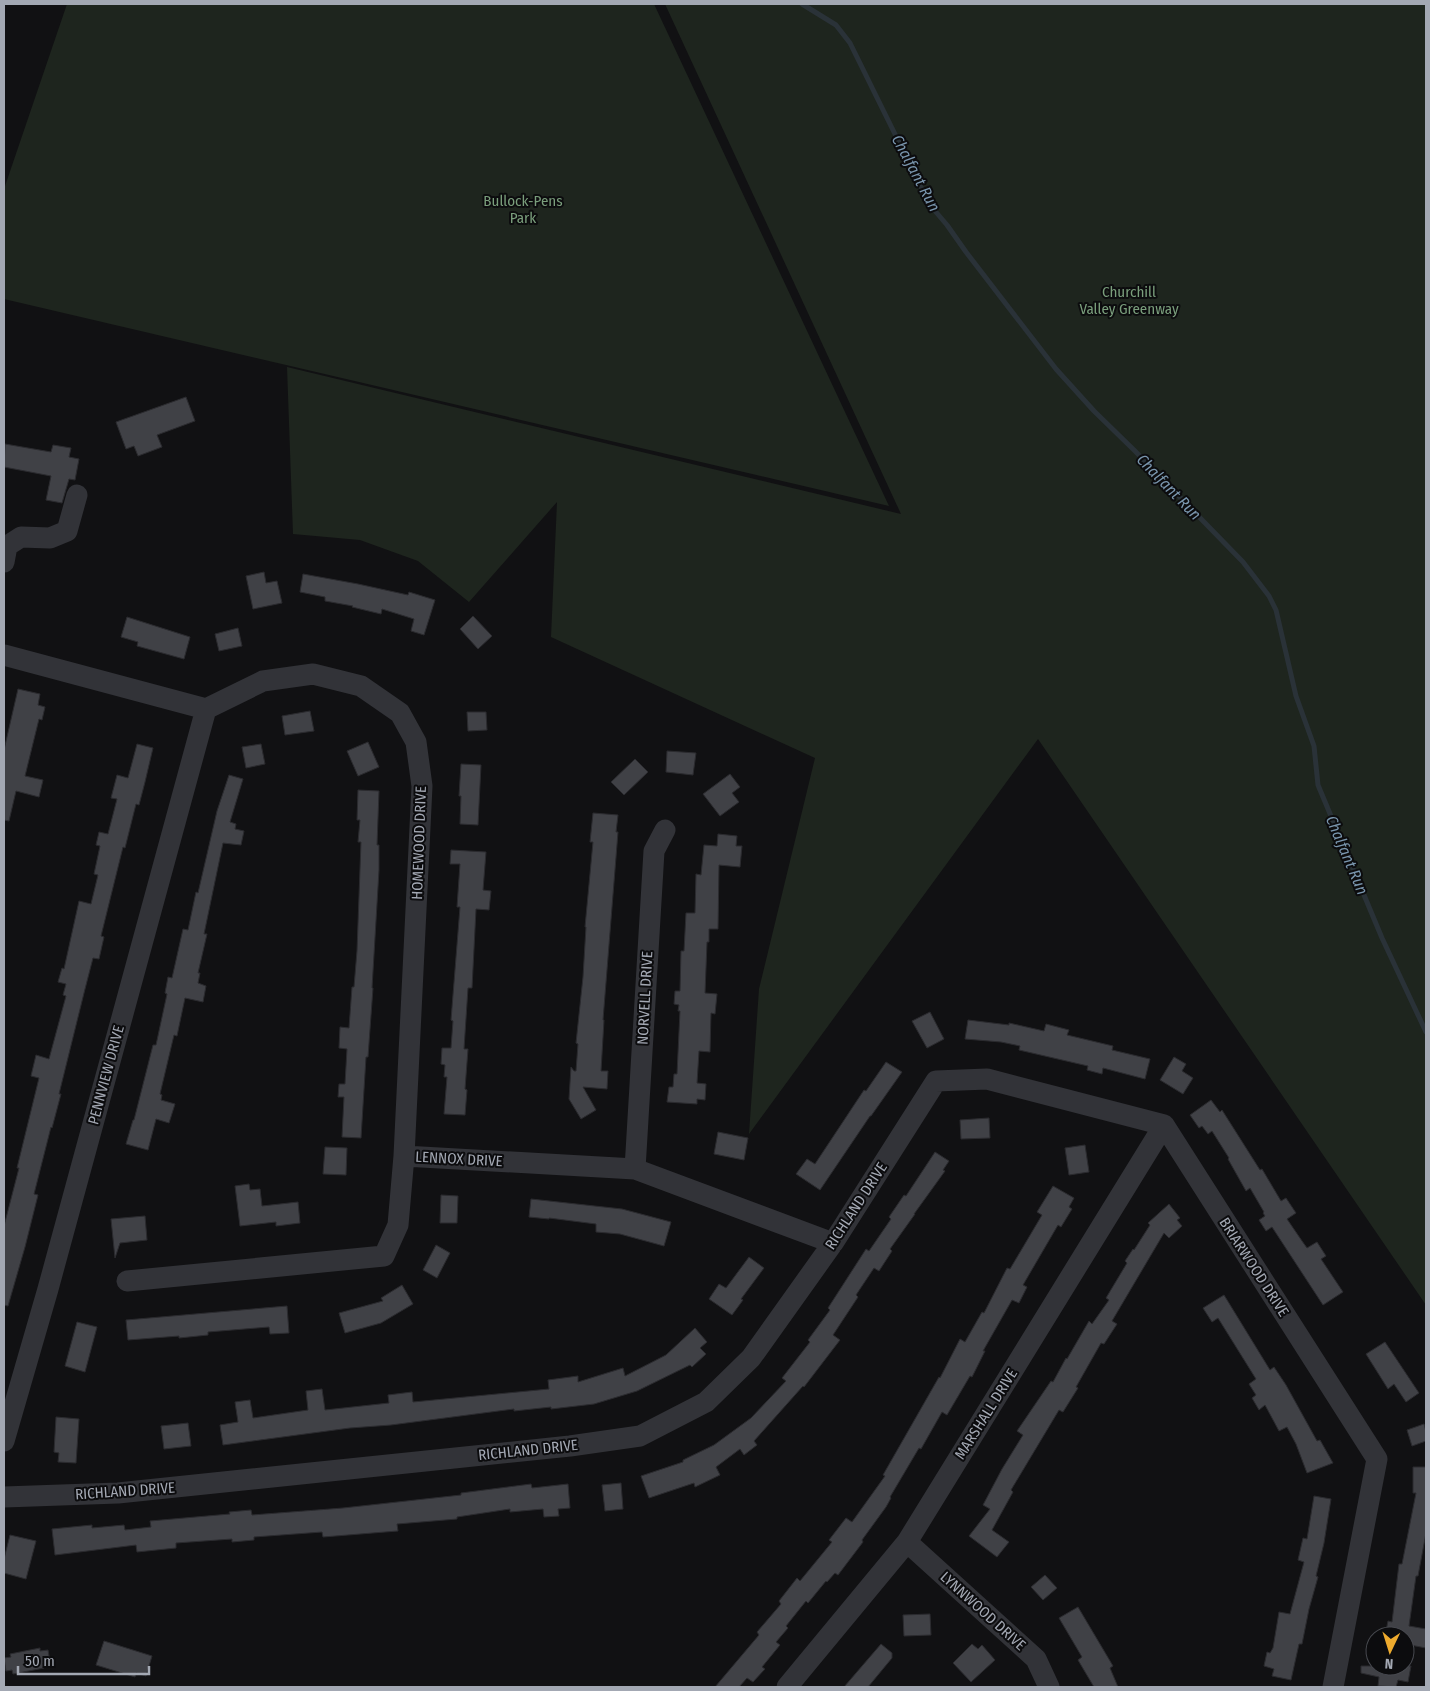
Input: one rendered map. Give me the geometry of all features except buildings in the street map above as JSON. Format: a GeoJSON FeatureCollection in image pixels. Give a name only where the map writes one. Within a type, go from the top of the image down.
{"type":"FeatureCollection","features":[{"type":"Feature","properties":{"kind":"street"},"geometry":{"type":"LineString","coordinates":[[4,562],[7,546],[21,538],[50,538],[67,531],[77,495]]}},
{"type":"Feature","properties":{"kind":"street"},"geometry":{"type":"LineString","coordinates":[[4,655],[206,709]]}},
{"type":"Feature","properties":{"kind":"street","name":"HOMEWOOD DRIVE"},"geometry":{"type":"LineString","coordinates":[[206,709],[263,681],[313,674],[361,686],[400,713],[416,742],[422,786],[404,1156]]}},
{"type":"Feature","properties":{"kind":"street","name":"PENNVIEW DRIVE"},"geometry":{"type":"LineString","coordinates":[[4,1441],[48,1289],[206,709]]}},
{"type":"Feature","properties":{"kind":"street","name":"NORVELL DRIVE"},"geometry":{"type":"LineString","coordinates":[[635,1169],[654,851],[665,830]]}},
{"type":"Feature","properties":{"kind":"street","name":"RICHLAND DRIVE"},"geometry":{"type":"LineString","coordinates":[[4,1497],[118,1493],[570,1446],[640,1436],[706,1402],[751,1358],[833,1243],[936,1081],[987,1079],[1164,1125]]}},
{"type":"Feature","properties":{"kind":"street","name":"MARSHALL DRIVE"},"geometry":{"type":"LineString","coordinates":[[787,1687],[907,1542],[1164,1125]]}},
{"type":"Feature","properties":{"kind":"street","name":"BRIARWOOD DRIVE"},"geometry":{"type":"LineString","coordinates":[[1164,1125],[1377,1459],[1333,1687]]}},
{"type":"Feature","properties":{"kind":"street","name":"LENNOX DRIVE"},"geometry":{"type":"LineString","coordinates":[[127,1281],[384,1256],[398,1225],[404,1156],[635,1169],[833,1243]]}},
{"type":"Feature","properties":{"kind":"street","name":"LYNNWOOD DRIVE"},"geometry":{"type":"LineString","coordinates":[[907,1542],[1036,1659],[1050,1687]]}},
{"type":"Feature","properties":{"kind":"green space","name":"Bullock-Pens Park"},"geometry":{"type":"Polygon","coordinates":[[[67,4],[654,4],[889,506],[4,299],[4,189],[67,4]]]}},
{"type":"Feature","properties":{"kind":"green space","name":"Churchill Valley Greenway"},"geometry":{"type":"Polygon","coordinates":[[[665,4],[1426,4],[1426,1305],[1038,739],[749,1134],[759,989],[815,758],[551,637],[557,502],[469,602],[418,561],[360,540],[293,534],[287,367],[901,514],[665,4]]]}},
{"type":"Feature","properties":{"kind":"waterway","name":"Chalfant Run"},"geometry":{"type":"LineString","coordinates":[[802,4],[836,25],[850,43],[930,205],[1056,369],[1094,411],[1243,562],[1269,596],[1276,610],[1296,696],[1314,746],[1318,785],[1382,938],[1426,1032]]}}]}
